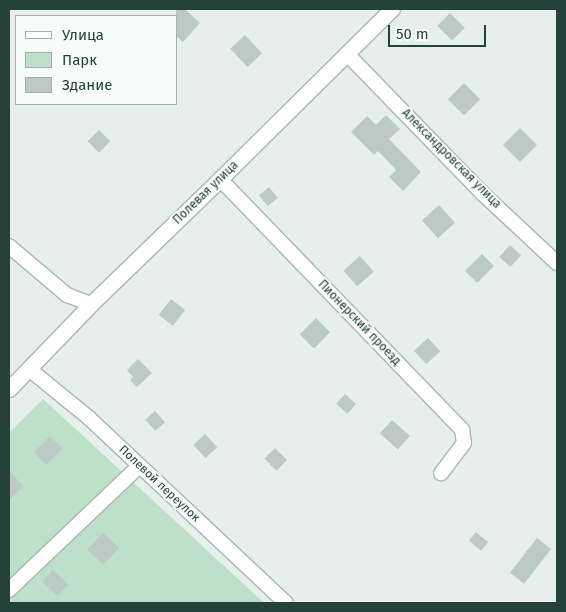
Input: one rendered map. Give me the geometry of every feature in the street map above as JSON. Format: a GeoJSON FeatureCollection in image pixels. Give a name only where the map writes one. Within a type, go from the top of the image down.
{"type":"FeatureCollection","features":[{"type":"Feature","properties":{"kind":"street","name":"Полевая улица"},"geometry":{"type":"LineString","coordinates":[[9,389],[91,304],[220,180],[392,9]]}},
{"type":"Feature","properties":{"kind":"street","name":"Александровская улица"},"geometry":{"type":"LineString","coordinates":[[347,54],[482,193],[557,263]]}},
{"type":"Feature","properties":{"kind":"street","name":"Пионерский проезд"},"geometry":{"type":"LineString","coordinates":[[220,180],[462,430],[464,443],[441,473]]}},
{"type":"Feature","properties":{"kind":"street"},"geometry":{"type":"LineString","coordinates":[[9,246],[67,295],[78,301],[91,304]]}},
{"type":"Feature","properties":{"kind":"street","name":"Полевой переулок"},"geometry":{"type":"LineString","coordinates":[[29,369],[89,418],[286,603]]}},
{"type":"Feature","properties":{"kind":"street"},"geometry":{"type":"LineString","coordinates":[[9,590],[139,466]]}},
{"type":"Feature","properties":{"kind":"green space"},"geometry":{"type":"Polygon","coordinates":[[[43,399],[264,603],[9,603],[9,433],[43,399]]]}},
{"type":"Feature","properties":{"kind":"building"},"geometry":{"type":"Polygon","coordinates":[[[176,9],[185,9],[200,23],[183,42],[178,38],[178,15],[176,15],[176,9]]]}},
{"type":"Feature","properties":{"kind":"building"},"geometry":{"type":"Polygon","coordinates":[[[450,13],[465,28],[452,41],[437,26],[450,13]]]}},
{"type":"Feature","properties":{"kind":"building"},"geometry":{"type":"Polygon","coordinates":[[[245,35],[262,53],[247,67],[230,49],[245,35]]]}},
{"type":"Feature","properties":{"kind":"building"},"geometry":{"type":"Polygon","coordinates":[[[464,83],[480,99],[464,116],[448,99],[464,83]]]}},
{"type":"Feature","properties":{"kind":"building"},"geometry":{"type":"Polygon","coordinates":[[[386,115],[400,129],[389,139],[421,172],[403,191],[389,177],[396,170],[378,151],[374,155],[351,132],[367,116],[376,125],[386,115]]]}},
{"type":"Feature","properties":{"kind":"building"},"geometry":{"type":"Polygon","coordinates":[[[520,128],[537,145],[520,162],[503,145],[520,128]]]}},
{"type":"Feature","properties":{"kind":"building"},"geometry":{"type":"Polygon","coordinates":[[[99,130],[110,141],[99,153],[88,141],[99,130]]]}},
{"type":"Feature","properties":{"kind":"building"},"geometry":{"type":"Polygon","coordinates":[[[269,187],[278,198],[268,206],[259,195],[269,187]]]}},
{"type":"Feature","properties":{"kind":"building"},"geometry":{"type":"Polygon","coordinates":[[[439,205],[455,223],[438,238],[422,220],[439,205]]]}},
{"type":"Feature","properties":{"kind":"building"},"geometry":{"type":"Polygon","coordinates":[[[510,245],[521,255],[510,267],[499,257],[510,245]]]}},
{"type":"Feature","properties":{"kind":"building"},"geometry":{"type":"Polygon","coordinates":[[[482,254],[494,266],[477,283],[465,271],[482,254]]]}},
{"type":"Feature","properties":{"kind":"building"},"geometry":{"type":"Polygon","coordinates":[[[360,256],[374,272],[357,286],[343,270],[360,256]]]}},
{"type":"Feature","properties":{"kind":"building"},"geometry":{"type":"Polygon","coordinates":[[[171,299],[185,310],[173,326],[159,315],[171,299]]]}},
{"type":"Feature","properties":{"kind":"building"},"geometry":{"type":"Polygon","coordinates":[[[316,318],[330,332],[314,348],[300,334],[316,318]]]}},
{"type":"Feature","properties":{"kind":"building"},"geometry":{"type":"Polygon","coordinates":[[[428,338],[440,351],[426,364],[414,351],[428,338]]]}},
{"type":"Feature","properties":{"kind":"building"},"geometry":{"type":"Polygon","coordinates":[[[138,359],[152,373],[137,387],[130,380],[133,377],[127,370],[138,359]]]}},
{"type":"Feature","properties":{"kind":"building"},"geometry":{"type":"Polygon","coordinates":[[[345,394],[356,404],[347,414],[336,404],[345,394]]]}},
{"type":"Feature","properties":{"kind":"building"},"geometry":{"type":"Polygon","coordinates":[[[155,411],[165,422],[155,431],[145,420],[155,411]]]}},
{"type":"Feature","properties":{"kind":"building"},"geometry":{"type":"Polygon","coordinates":[[[392,420],[410,436],[398,449],[380,433],[392,420]]]}},
{"type":"Feature","properties":{"kind":"building"},"geometry":{"type":"Polygon","coordinates":[[[205,434],[217,447],[206,458],[193,445],[205,434]]]}},
{"type":"Feature","properties":{"kind":"building"},"geometry":{"type":"Polygon","coordinates":[[[50,436],[63,449],[46,465],[34,452],[50,436]]]}},
{"type":"Feature","properties":{"kind":"building"},"geometry":{"type":"Polygon","coordinates":[[[275,448],[287,460],[276,471],[264,459],[275,448]]]}},
{"type":"Feature","properties":{"kind":"building"},"geometry":{"type":"Polygon","coordinates":[[[9,470],[23,486],[9,500],[9,470]]]}},
{"type":"Feature","properties":{"kind":"building"},"geometry":{"type":"Polygon","coordinates":[[[476,532],[488,542],[481,551],[469,540],[476,532]]]}},
{"type":"Feature","properties":{"kind":"building"},"geometry":{"type":"Polygon","coordinates":[[[103,533],[119,548],[103,565],[87,550],[103,533]]]}},
{"type":"Feature","properties":{"kind":"building"},"geometry":{"type":"Polygon","coordinates":[[[537,538],[551,549],[524,584],[510,573],[537,538]]]}},
{"type":"Feature","properties":{"kind":"building"},"geometry":{"type":"Polygon","coordinates":[[[53,570],[68,584],[57,596],[42,582],[53,570]]]}}]}
